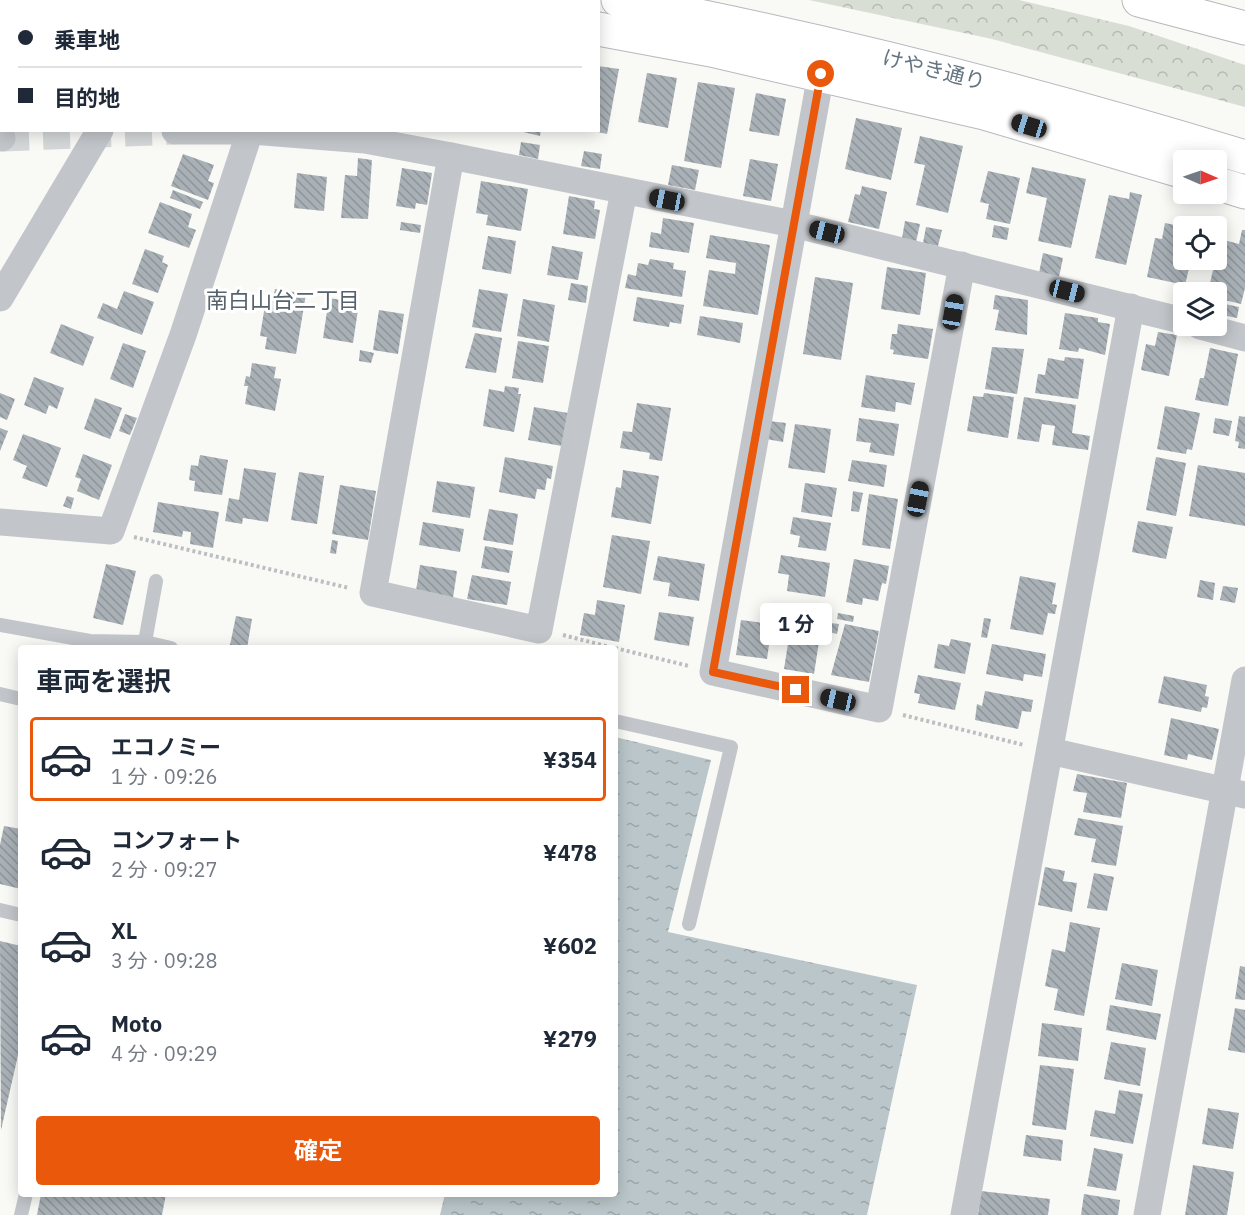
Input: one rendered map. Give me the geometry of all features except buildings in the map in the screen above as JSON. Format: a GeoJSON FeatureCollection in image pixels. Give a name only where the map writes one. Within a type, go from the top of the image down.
{"type":"FeatureCollection","features":[{"type":"Feature","properties":{"kind":"main road","name":"けやき通り"},"geometry":{"type":"LineString","coordinates":[[618,0],[736,22],[991,83],[1245,157]]}},
{"type":"Feature","properties":{"kind":"main road"},"geometry":{"type":"LineString","coordinates":[[1139,0],[1245,28]]}},
{"type":"Feature","properties":{"kind":"main road","name":"けやき通り"},"geometry":{"type":"LineString","coordinates":[[600,29],[711,50],[984,113],[1173,169]]}},
{"type":"Feature","properties":{"kind":"main road"},"geometry":{"type":"LineString","coordinates":[[1227,186],[1245,192]]}},
{"type":"Feature","properties":{"kind":"street"},"geometry":{"type":"LineString","coordinates":[[821,74],[713,672],[879,709],[962,266]]}},
{"type":"Feature","properties":{"kind":"street"},"geometry":{"type":"LineString","coordinates":[[0,298],[99,132]]}},
{"type":"Feature","properties":{"kind":"street"},"geometry":{"type":"LineString","coordinates":[[0,522],[111,531],[183,335],[250,132]]}},
{"type":"Feature","properties":{"kind":"street"},"geometry":{"type":"LineString","coordinates":[[263,132],[365,140],[793,224],[1173,318]]}},
{"type":"Feature","properties":{"kind":"street"},"geometry":{"type":"LineString","coordinates":[[451,156],[373,593],[539,630],[624,191]]}},
{"type":"Feature","properties":{"kind":"street"},"geometry":{"type":"LineString","coordinates":[[963,1215],[1131,307]]}},
{"type":"Feature","properties":{"kind":"street"},"geometry":{"type":"LineString","coordinates":[[1227,333],[1245,338]]}},
{"type":"Feature","properties":{"kind":"street"},"geometry":{"type":"LineString","coordinates":[[1147,1215],[1235,793],[1245,680]]}},
{"type":"Feature","properties":{"kind":"street"},"geometry":{"type":"LineString","coordinates":[[1050,751],[1235,793]]}},
{"type":"Feature","properties":{"kind":"lane"},"geometry":{"type":"LineString","coordinates":[[145,642],[156,581]]}},
{"type":"Feature","properties":{"kind":"lane"},"geometry":{"type":"LineString","coordinates":[[0,625],[90,641],[145,642],[158,645]]}},
{"type":"Feature","properties":{"kind":"lane"},"geometry":{"type":"LineString","coordinates":[[0,694],[18,698]]}},
{"type":"Feature","properties":{"kind":"lane"},"geometry":{"type":"LineString","coordinates":[[618,721],[731,747],[689,924]]}},
{"type":"Feature","properties":{"kind":"lane"},"geometry":{"type":"LineString","coordinates":[[0,910],[18,914]]}},
{"type":"Feature","properties":{"kind":"lane"},"geometry":{"type":"LineString","coordinates":[[21,1215],[25,1197]]}},
{"type":"Feature","properties":{"kind":"path"},"geometry":{"type":"LineString","coordinates":[[111,531],[373,593]]}},
{"type":"Feature","properties":{"kind":"path"},"geometry":{"type":"LineString","coordinates":[[539,630],[602,645]]}},
{"type":"Feature","properties":{"kind":"path"},"geometry":{"type":"LineString","coordinates":[[618,649],[713,672]]}},
{"type":"Feature","properties":{"kind":"path"},"geometry":{"type":"LineString","coordinates":[[879,709],[1050,751]]}},
{"type":"Feature","properties":{"kind":"green space"},"geometry":{"type":"Polygon","coordinates":[[[809,0],[1019,0],[1129,26],[1245,65],[1245,107],[992,39],[809,0]]]}},
{"type":"Feature","properties":{"kind":"water"},"geometry":{"type":"Polygon","coordinates":[[[618,738],[711,760],[668,932],[917,985],[867,1215],[440,1215],[444,1197],[618,1197],[618,738]]]}},
{"type":"Feature","properties":{"kind":"tunnel"},"geometry":{"type":"LineString","coordinates":[[2,138],[150,132]]}},
{"type":"Feature","properties":{"kind":"district","name":"南白山台二丁目"},"geometry":{"type":"Point","coordinates":[283,299]}},
{"type":"Feature","properties":{"kind":"route"},"geometry":{"type":"LineString","coordinates":[[796,690],[713,672],[821,74]]}}]}
